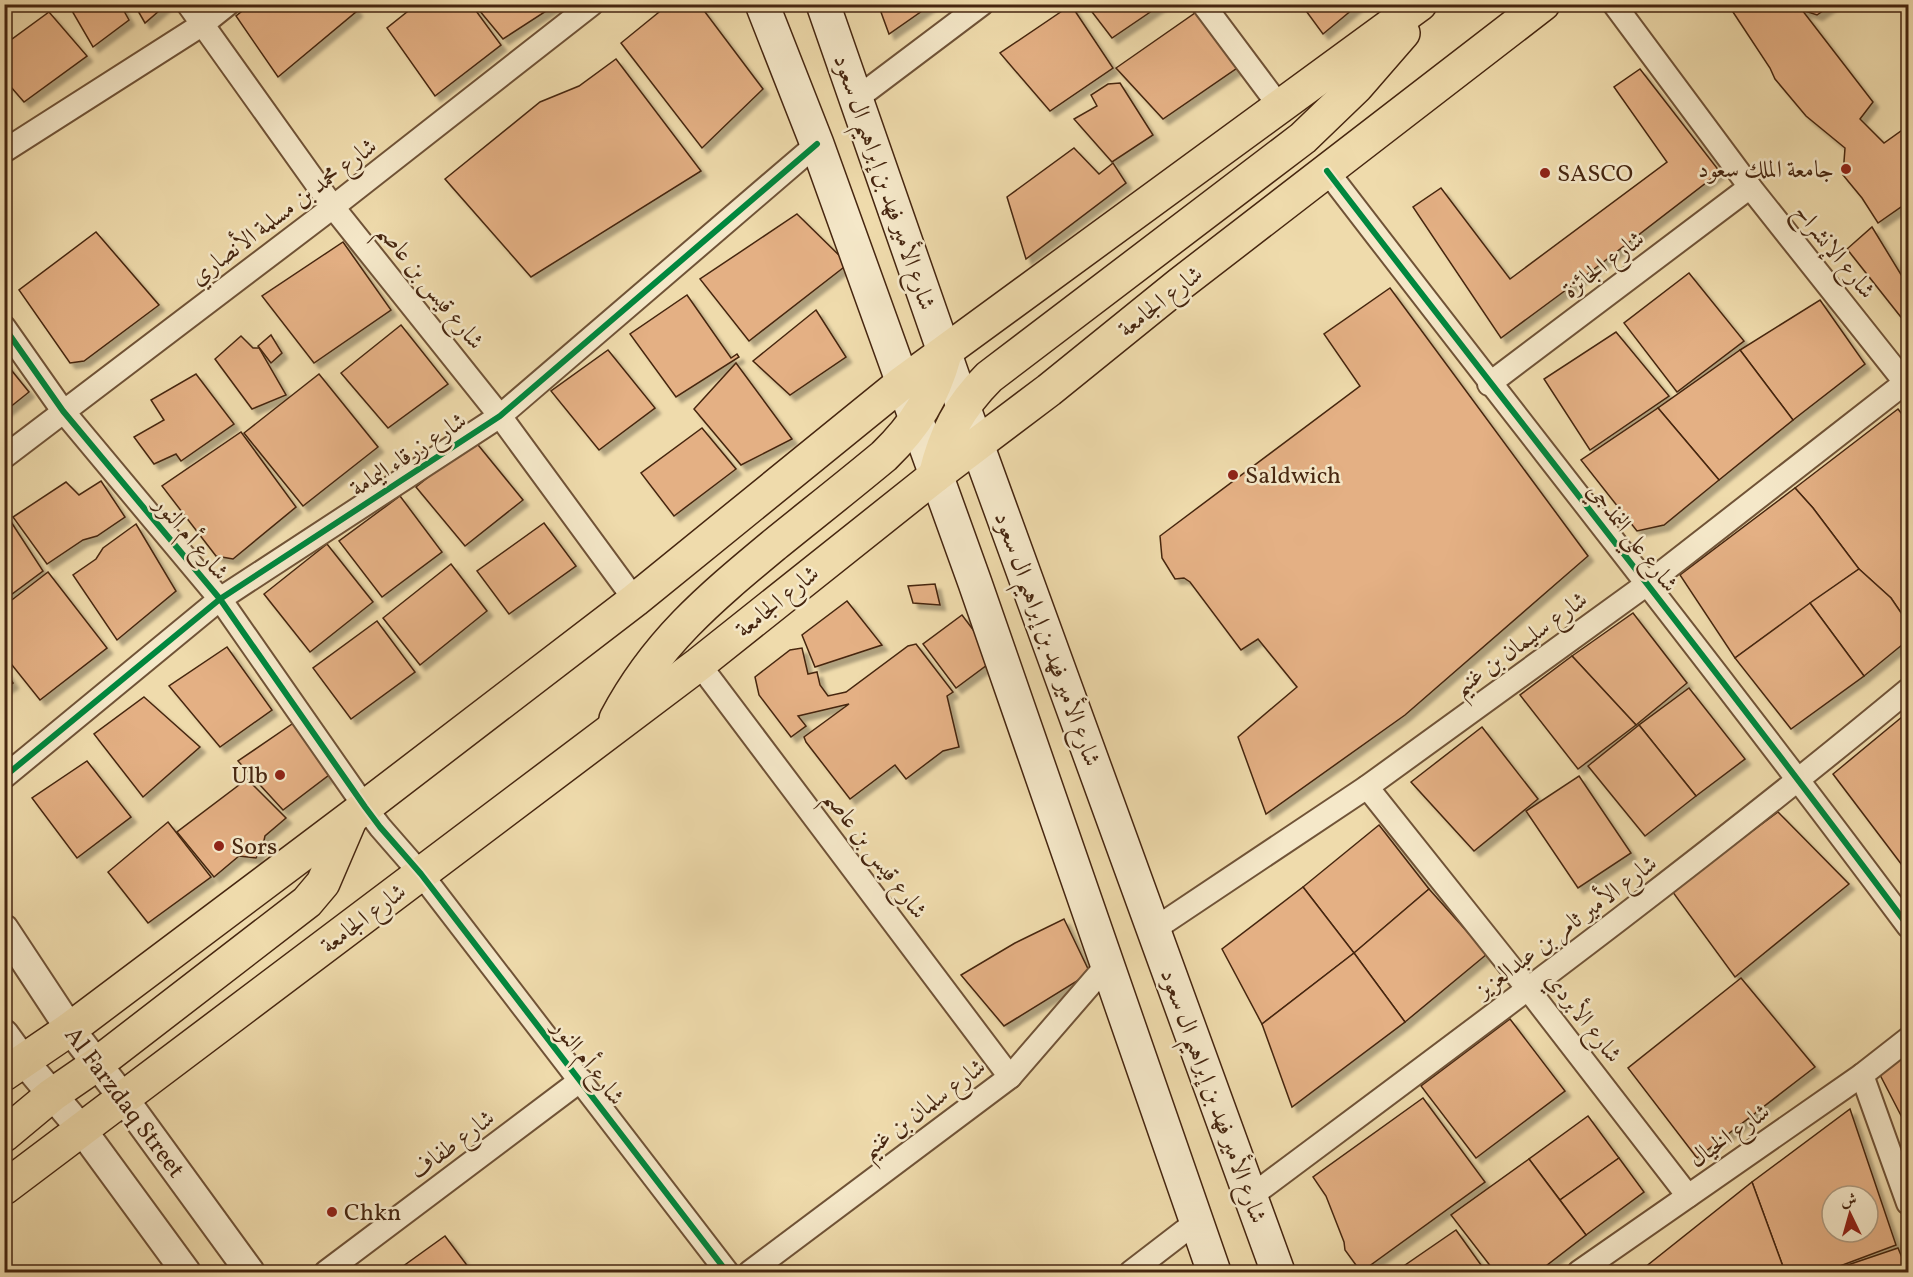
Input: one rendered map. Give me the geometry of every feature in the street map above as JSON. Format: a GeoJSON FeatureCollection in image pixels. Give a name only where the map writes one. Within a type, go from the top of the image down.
{"type":"FeatureCollection","features":[{"type":"Feature","properties":{"kind":"main road","name":"شارع الأمير فهد بن إبراهيم ال سعود"},"geometry":{"type":"LineString","coordinates":[[762,4],[817,144],[975,583],[1214,1272]]}},
{"type":"Feature","properties":{"kind":"main road","name":"شارع الأمير فهد بن إبراهيم ال سعود"},"geometry":{"type":"LineString","coordinates":[[823,4],[963,406],[1278,1272]]}},
{"type":"Feature","properties":{"kind":"main road"},"geometry":{"type":"LineString","coordinates":[[14,1067],[70,1029],[358,813],[635,600],[902,383],[945,354],[1422,4]]}},
{"type":"Feature","properties":{"kind":"main road"},"geometry":{"type":"LineString","coordinates":[[935,476],[950,428],[963,406],[989,377],[1303,138],[1363,79],[1405,30],[1422,4]]}},
{"type":"Feature","properties":{"kind":"main road","name":"شارع الجامعة"},"geometry":{"type":"LineString","coordinates":[[4,1188],[699,664],[935,476],[1543,4]]}},
{"type":"Feature","properties":{"kind":"main road"},"geometry":{"type":"LineString","coordinates":[[610,732],[640,679],[676,632],[697,611],[884,456],[916,421],[938,377],[945,354]]}},
{"type":"Feature","properties":{"kind":"main road"},"geometry":{"type":"LineString","coordinates":[[4,1135],[52,1095],[97,1064],[307,902],[323,883],[358,813]]}},
{"type":"Feature","properties":{"kind":"street","name":"شارع قيس بن عاصم"},"geometry":{"type":"LineString","coordinates":[[188,4],[333,207],[500,416],[635,600]]}},
{"type":"Feature","properties":{"kind":"street"},"geometry":{"type":"LineString","coordinates":[[4,151],[203,24],[228,4]]}},
{"type":"Feature","properties":{"kind":"street","name":"شارع محمد بن مسلمة الأنصاري"},"geometry":{"type":"LineString","coordinates":[[4,457],[333,207],[592,4]]}},
{"type":"Feature","properties":{"kind":"street"},"geometry":{"type":"LineString","coordinates":[[856,99],[982,4]]}},
{"type":"Feature","properties":{"kind":"street"},"geometry":{"type":"LineString","coordinates":[[1203,4],[1280,107]]}},
{"type":"Feature","properties":{"kind":"street","name":"شارع الإنشراح"},"geometry":{"type":"LineString","coordinates":[[1614,4],[1750,187],[1907,384]]}},
{"type":"Feature","properties":{"kind":"street","name":"شارع زرقاء اليمامة"},"geometry":{"type":"LineString","coordinates":[[4,777],[220,599],[500,416],[817,144]]}},
{"type":"Feature","properties":{"kind":"street","name":"شارع علي النمذجي"},"geometry":{"type":"LineString","coordinates":[[1327,171],[1490,384],[1800,780],[1908,926]]}},
{"type":"Feature","properties":{"kind":"street","name":"شارع الجائزة"},"geometry":{"type":"LineString","coordinates":[[1490,384],[1750,187]]}},
{"type":"Feature","properties":{"kind":"street","name":"شارع أم النور"},"geometry":{"type":"LineString","coordinates":[[4,327],[63,411],[220,599],[358,813],[421,874],[728,1272]]}},
{"type":"Feature","properties":{"kind":"street","name":"شارع سليمان بن غنيم"},"geometry":{"type":"LineString","coordinates":[[1153,930],[1367,787],[1647,584],[1907,384]]}},
{"type":"Feature","properties":{"kind":"street","name":"شارع قيس بن عاصم"},"geometry":{"type":"LineString","coordinates":[[699,664],[1010,1077]]}},
{"type":"Feature","properties":{"kind":"street","name":"شارع الأمير ثامر بن عبدالعزيز"},"geometry":{"type":"LineString","coordinates":[[1250,1197],[1528,989],[1800,780],[1908,690]]}},
{"type":"Feature","properties":{"kind":"street","name":"شارع الأبردي"},"geometry":{"type":"LineString","coordinates":[[1367,787],[1528,989],[1688,1196]]}},
{"type":"Feature","properties":{"kind":"street","name":"Al Farzdaq Street"},"geometry":{"type":"LineString","coordinates":[[4,929],[70,1029],[250,1272]]}},
{"type":"Feature","properties":{"kind":"street","name":"شارع سلمان بن غنيم"},"geometry":{"type":"LineString","coordinates":[[750,1272],[1010,1077],[1107,965]]}},
{"type":"Feature","properties":{"kind":"street"},"geometry":{"type":"LineString","coordinates":[[4,1034],[14,1067],[52,1095],[82,1130],[186,1272]]}},
{"type":"Feature","properties":{"kind":"street","name":"شارع الخيال"},"geometry":{"type":"LineString","coordinates":[[1579,1272],[1862,1075],[1908,1039]]}},
{"type":"Feature","properties":{"kind":"street"},"geometry":{"type":"LineString","coordinates":[[1862,1075],[1908,1203]]}},
{"type":"Feature","properties":{"kind":"street","name":"شارع طفاف"},"geometry":{"type":"LineString","coordinates":[[326,1272],[581,1080]]}},
{"type":"Feature","properties":{"kind":"street"},"geometry":{"type":"LineString","coordinates":[[1131,1272],[1196,1222]]}},
{"type":"Feature","properties":{"kind":"building"},"geometry":{"type":"Polygon","coordinates":[[[68,4],[120,4],[129,20],[93,47],[68,4]]]}},
{"type":"Feature","properties":{"kind":"building"},"geometry":{"type":"Polygon","coordinates":[[[134,4],[167,4],[145,23],[134,4]]]}},
{"type":"Feature","properties":{"kind":"building"},"geometry":{"type":"Polygon","coordinates":[[[251,4],[352,4],[357,11],[278,77],[236,16],[251,4]]]}},
{"type":"Feature","properties":{"kind":"building"},"geometry":{"type":"Polygon","coordinates":[[[417,4],[471,4],[501,45],[435,96],[387,28],[417,4]]]}},
{"type":"Feature","properties":{"kind":"building"},"geometry":{"type":"Polygon","coordinates":[[[474,4],[557,4],[503,39],[474,4]]]}},
{"type":"Feature","properties":{"kind":"building"},"geometry":{"type":"Polygon","coordinates":[[[669,4],[699,4],[763,89],[702,148],[621,43],[669,4]]]}},
{"type":"Feature","properties":{"kind":"building"},"geometry":{"type":"Polygon","coordinates":[[[878,4],[932,4],[889,34],[878,4]]]}},
{"type":"Feature","properties":{"kind":"building"},"geometry":{"type":"Polygon","coordinates":[[[1086,4],[1162,4],[1112,38],[1086,4]]]}},
{"type":"Feature","properties":{"kind":"building"},"geometry":{"type":"Polygon","coordinates":[[[1301,4],[1359,4],[1323,34],[1301,4]]]}},
{"type":"Feature","properties":{"kind":"building"},"geometry":{"type":"Polygon","coordinates":[[[1735,4],[1833,4],[1817,15],[1802,10],[1873,102],[1860,119],[1884,143],[1908,126],[1908,202],[1878,223],[1862,198],[1843,175],[1845,148],[1806,116],[1775,79],[1731,9],[1735,4]]]}},
{"type":"Feature","properties":{"kind":"building"},"geometry":{"type":"Polygon","coordinates":[[[1071,5],[1113,68],[1050,111],[1000,53],[1071,5]]]}},
{"type":"Feature","properties":{"kind":"building"},"geometry":{"type":"Polygon","coordinates":[[[49,12],[87,56],[24,102],[4,79],[4,45],[49,12]]]}},
{"type":"Feature","properties":{"kind":"building"},"geometry":{"type":"Polygon","coordinates":[[[1195,13],[1240,66],[1163,119],[1116,68],[1195,13]]]}},
{"type":"Feature","properties":{"kind":"building"},"geometry":{"type":"Polygon","coordinates":[[[616,59],[701,171],[531,277],[445,179],[540,102],[579,86],[616,59]]]}},
{"type":"Feature","properties":{"kind":"building"},"geometry":{"type":"Polygon","coordinates":[[[1640,69],[1720,172],[1501,338],[1413,207],[1441,188],[1510,279],[1667,162],[1614,87],[1640,69]]]}},
{"type":"Feature","properties":{"kind":"building"},"geometry":{"type":"Polygon","coordinates":[[[1120,83],[1153,135],[1112,162],[1074,119],[1097,106],[1091,95],[1108,84],[1120,83]]]}},
{"type":"Feature","properties":{"kind":"building"},"geometry":{"type":"Polygon","coordinates":[[[1074,148],[1099,174],[1113,163],[1126,183],[1026,259],[1007,197],[1074,148]]]}},
{"type":"Feature","properties":{"kind":"building"},"geometry":{"type":"Polygon","coordinates":[[[797,214],[848,264],[749,341],[700,279],[797,214]]]}},
{"type":"Feature","properties":{"kind":"building"},"geometry":{"type":"Polygon","coordinates":[[[1872,227],[1908,286],[1908,326],[1847,249],[1872,227]]]}},
{"type":"Feature","properties":{"kind":"building"},"geometry":{"type":"Polygon","coordinates":[[[96,232],[159,305],[84,361],[70,363],[19,290],[96,232]]]}},
{"type":"Feature","properties":{"kind":"building"},"geometry":{"type":"Polygon","coordinates":[[[343,242],[391,310],[314,363],[262,296],[343,242]]]}},
{"type":"Feature","properties":{"kind":"building"},"geometry":{"type":"Polygon","coordinates":[[[1689,273],[1744,341],[1677,392],[1624,323],[1689,273]]]}},
{"type":"Feature","properties":{"kind":"building"},"geometry":{"type":"Polygon","coordinates":[[[1390,288],[1588,556],[1405,715],[1266,814],[1238,737],[1297,687],[1258,639],[1241,650],[1190,582],[1184,578],[1175,579],[1162,558],[1160,536],[1360,386],[1324,334],[1390,288]]]}},
{"type":"Feature","properties":{"kind":"building"},"geometry":{"type":"Polygon","coordinates":[[[687,295],[731,358],[737,354],[739,357],[676,397],[630,334],[687,295]]]}},
{"type":"Feature","properties":{"kind":"building"},"geometry":{"type":"Polygon","coordinates":[[[1820,300],[1865,364],[1793,420],[1740,350],[1820,300]]]}},
{"type":"Feature","properties":{"kind":"building"},"geometry":{"type":"Polygon","coordinates":[[[816,310],[846,357],[790,395],[753,361],[816,310]]]}},
{"type":"Feature","properties":{"kind":"building"},"geometry":{"type":"Polygon","coordinates":[[[401,325],[448,384],[388,428],[341,373],[401,325]]]}},
{"type":"Feature","properties":{"kind":"building"},"geometry":{"type":"Polygon","coordinates":[[[1616,332],[1669,396],[1590,450],[1544,379],[1616,332]]]}},
{"type":"Feature","properties":{"kind":"building"},"geometry":{"type":"Polygon","coordinates":[[[271,335],[282,353],[271,363],[258,346],[271,335]]]}},
{"type":"Feature","properties":{"kind":"building"},"geometry":{"type":"Polygon","coordinates":[[[241,336],[253,348],[259,348],[286,395],[252,409],[215,359],[241,336]]]}},
{"type":"Feature","properties":{"kind":"building"},"geometry":{"type":"Polygon","coordinates":[[[608,350],[655,408],[599,450],[551,391],[608,350]]]}},
{"type":"Feature","properties":{"kind":"building"},"geometry":{"type":"Polygon","coordinates":[[[1740,350],[1793,420],[1719,480],[1658,408],[1740,350]]]}},
{"type":"Feature","properties":{"kind":"building"},"geometry":{"type":"Polygon","coordinates":[[[4,361],[29,392],[4,412],[4,361]]]}},
{"type":"Feature","properties":{"kind":"building"},"geometry":{"type":"Polygon","coordinates":[[[736,363],[792,439],[741,465],[694,409],[736,363]]]}},
{"type":"Feature","properties":{"kind":"building"},"geometry":{"type":"Polygon","coordinates":[[[196,374],[234,424],[181,461],[176,454],[154,464],[134,437],[164,420],[151,400],[196,374]]]}},
{"type":"Feature","properties":{"kind":"building"},"geometry":{"type":"Polygon","coordinates":[[[319,374],[378,447],[303,506],[244,433],[319,374]]]}},
{"type":"Feature","properties":{"kind":"building"},"geometry":{"type":"Polygon","coordinates":[[[1658,408],[1719,480],[1664,525],[1637,531],[1581,460],[1658,408]]]}},
{"type":"Feature","properties":{"kind":"building"},"geometry":{"type":"Polygon","coordinates":[[[1898,409],[1908,422],[1908,623],[1891,598],[1859,569],[1795,488],[1898,409]]]}},
{"type":"Feature","properties":{"kind":"building"},"geometry":{"type":"Polygon","coordinates":[[[702,428],[736,469],[674,516],[641,473],[702,428]]]}},
{"type":"Feature","properties":{"kind":"building"},"geometry":{"type":"Polygon","coordinates":[[[241,432],[296,507],[233,559],[216,556],[162,486],[241,432]]]}},
{"type":"Feature","properties":{"kind":"building"},"geometry":{"type":"Polygon","coordinates":[[[474,440],[523,500],[465,546],[416,487],[474,440]]]}},
{"type":"Feature","properties":{"kind":"building"},"geometry":{"type":"Polygon","coordinates":[[[101,481],[125,517],[97,536],[83,540],[47,564],[13,517],[66,482],[79,495],[101,481]]]}},
{"type":"Feature","properties":{"kind":"building"},"geometry":{"type":"Polygon","coordinates":[[[1795,488],[1859,569],[1735,658],[1680,575],[1795,488]]]}},
{"type":"Feature","properties":{"kind":"building"},"geometry":{"type":"Polygon","coordinates":[[[400,496],[442,552],[382,597],[339,541],[400,496]]]}},
{"type":"Feature","properties":{"kind":"building"},"geometry":{"type":"Polygon","coordinates":[[[4,511],[43,571],[4,600],[4,511]]]}},
{"type":"Feature","properties":{"kind":"building"},"geometry":{"type":"Polygon","coordinates":[[[544,523],[576,566],[509,614],[477,571],[544,523]]]}},
{"type":"Feature","properties":{"kind":"building"},"geometry":{"type":"Polygon","coordinates":[[[136,524],[176,591],[117,640],[73,575],[96,559],[103,548],[136,524]]]}},
{"type":"Feature","properties":{"kind":"building"},"geometry":{"type":"Polygon","coordinates":[[[327,544],[373,602],[310,652],[264,594],[327,544]]]}},
{"type":"Feature","properties":{"kind":"building"},"geometry":{"type":"Polygon","coordinates":[[[451,564],[487,611],[420,665],[383,618],[451,564]]]}},
{"type":"Feature","properties":{"kind":"building"},"geometry":{"type":"Polygon","coordinates":[[[1859,569],[1891,598],[1908,623],[1908,640],[1864,676],[1810,603],[1859,569]]]}},
{"type":"Feature","properties":{"kind":"building"},"geometry":{"type":"Polygon","coordinates":[[[48,572],[107,648],[40,700],[4,655],[4,606],[48,572]]]}},
{"type":"Feature","properties":{"kind":"building"},"geometry":{"type":"Polygon","coordinates":[[[935,584],[940,605],[913,603],[908,586],[935,584]]]}},
{"type":"Feature","properties":{"kind":"building"},"geometry":{"type":"Polygon","coordinates":[[[847,601],[882,645],[815,667],[802,635],[847,601]]]}},
{"type":"Feature","properties":{"kind":"building"},"geometry":{"type":"Polygon","coordinates":[[[1810,603],[1864,676],[1791,729],[1735,658],[1810,603]]]}},
{"type":"Feature","properties":{"kind":"building"},"geometry":{"type":"Polygon","coordinates":[[[1633,613],[1687,683],[1636,725],[1572,656],[1633,613]]]}},
{"type":"Feature","properties":{"kind":"building"},"geometry":{"type":"Polygon","coordinates":[[[962,615],[995,659],[956,688],[923,644],[962,615]]]}},
{"type":"Feature","properties":{"kind":"building"},"geometry":{"type":"Polygon","coordinates":[[[377,621],[415,672],[351,719],[313,668],[377,621]]]}},
{"type":"Feature","properties":{"kind":"building"},"geometry":{"type":"Polygon","coordinates":[[[916,644],[953,692],[947,696],[959,747],[943,751],[906,779],[895,765],[850,799],[804,737],[849,704],[798,716],[806,726],[791,737],[759,695],[755,677],[790,650],[802,648],[808,674],[817,672],[820,685],[828,696],[846,692],[908,646],[916,644]]]}},
{"type":"Feature","properties":{"kind":"building"},"geometry":{"type":"Polygon","coordinates":[[[227,647],[272,710],[220,747],[169,686],[227,647]]]}},
{"type":"Feature","properties":{"kind":"building"},"geometry":{"type":"Polygon","coordinates":[[[1572,656],[1636,725],[1578,769],[1520,695],[1572,656]]]}},
{"type":"Feature","properties":{"kind":"building"},"geometry":{"type":"Polygon","coordinates":[[[4,669],[13,683],[4,689],[4,669]]]}},
{"type":"Feature","properties":{"kind":"building"},"geometry":{"type":"Polygon","coordinates":[[[1689,688],[1745,759],[1696,796],[1639,725],[1689,688]]]}},
{"type":"Feature","properties":{"kind":"building"},"geometry":{"type":"Polygon","coordinates":[[[144,697],[200,747],[143,797],[94,734],[144,697]]]}},
{"type":"Feature","properties":{"kind":"building"},"geometry":{"type":"Polygon","coordinates":[[[1908,712],[1908,873],[1833,774],[1908,712]]]}},
{"type":"Feature","properties":{"kind":"building"},"geometry":{"type":"Polygon","coordinates":[[[295,722],[329,775],[283,810],[238,761],[295,722]]]}},
{"type":"Feature","properties":{"kind":"building"},"geometry":{"type":"Polygon","coordinates":[[[1639,725],[1696,796],[1645,836],[1588,766],[1639,725]]]}},
{"type":"Feature","properties":{"kind":"building"},"geometry":{"type":"Polygon","coordinates":[[[1482,727],[1538,799],[1474,851],[1411,782],[1482,727]]]}},
{"type":"Feature","properties":{"kind":"building"},"geometry":{"type":"Polygon","coordinates":[[[87,761],[131,817],[77,858],[32,798],[87,761]]]}},
{"type":"Feature","properties":{"kind":"building"},"geometry":{"type":"Polygon","coordinates":[[[1579,776],[1631,853],[1578,888],[1526,811],[1579,776]]]}},
{"type":"Feature","properties":{"kind":"building"},"geometry":{"type":"Polygon","coordinates":[[[247,779],[286,818],[265,836],[256,858],[239,856],[214,877],[177,832],[247,779]]]}},
{"type":"Feature","properties":{"kind":"building"},"geometry":{"type":"Polygon","coordinates":[[[1778,812],[1849,884],[1735,977],[1672,891],[1778,812]]]}},
{"type":"Feature","properties":{"kind":"building"},"geometry":{"type":"Polygon","coordinates":[[[168,822],[211,877],[148,923],[108,872],[168,822]]]}},
{"type":"Feature","properties":{"kind":"building"},"geometry":{"type":"Polygon","coordinates":[[[1379,825],[1429,889],[1354,953],[1303,887],[1379,825]]]}},
{"type":"Feature","properties":{"kind":"building"},"geometry":{"type":"Polygon","coordinates":[[[1303,887],[1354,953],[1262,1024],[1222,949],[1303,887]]]}},
{"type":"Feature","properties":{"kind":"building"},"geometry":{"type":"Polygon","coordinates":[[[1429,889],[1487,954],[1405,1022],[1354,953],[1429,889]]]}},
{"type":"Feature","properties":{"kind":"building"},"geometry":{"type":"Polygon","coordinates":[[[1064,919],[1090,973],[1004,1026],[961,975],[1015,943],[1064,919]]]}},
{"type":"Feature","properties":{"kind":"building"},"geometry":{"type":"Polygon","coordinates":[[[1354,953],[1405,1022],[1292,1107],[1262,1024],[1354,953]]]}},
{"type":"Feature","properties":{"kind":"building"},"geometry":{"type":"Polygon","coordinates":[[[1741,978],[1815,1067],[1697,1158],[1628,1068],[1741,978]]]}},
{"type":"Feature","properties":{"kind":"building"},"geometry":{"type":"Polygon","coordinates":[[[1510,1019],[1565,1091],[1476,1158],[1421,1086],[1510,1019]]]}},
{"type":"Feature","properties":{"kind":"building"},"geometry":{"type":"Polygon","coordinates":[[[1908,1051],[1908,1129],[1878,1071],[1908,1051]]]}},
{"type":"Feature","properties":{"kind":"building"},"geometry":{"type":"Polygon","coordinates":[[[1423,1098],[1485,1182],[1361,1272],[1345,1250],[1326,1196],[1313,1177],[1423,1098]]]}},
{"type":"Feature","properties":{"kind":"building"},"geometry":{"type":"Polygon","coordinates":[[[1850,1109],[1875,1184],[1820,1184],[1820,1244],[1880,1244],[1880,1198],[1896,1245],[1824,1272],[1785,1272],[1752,1182],[1850,1109]]]}},
{"type":"Feature","properties":{"kind":"building"},"geometry":{"type":"Polygon","coordinates":[[[1588,1116],[1619,1158],[1560,1200],[1529,1159],[1588,1116]]]}},
{"type":"Feature","properties":{"kind":"building"},"geometry":{"type":"Polygon","coordinates":[[[1619,1158],[1644,1192],[1586,1235],[1560,1200],[1619,1158]]]}},
{"type":"Feature","properties":{"kind":"building"},"geometry":{"type":"Polygon","coordinates":[[[1529,1159],[1586,1235],[1538,1272],[1495,1272],[1451,1215],[1529,1159]]]}},
{"type":"Feature","properties":{"kind":"building"},"geometry":{"type":"Polygon","coordinates":[[[1752,1182],[1785,1272],[1639,1272],[1752,1182]]]}},
{"type":"Feature","properties":{"kind":"building"},"geometry":{"type":"Polygon","coordinates":[[[1456,1230],[1486,1272],[1395,1272],[1456,1230]]]}},
{"type":"Feature","properties":{"kind":"building"},"geometry":{"type":"Polygon","coordinates":[[[445,1236],[472,1272],[395,1272],[445,1236]]]}},
{"type":"Feature","properties":{"kind":"building"},"geometry":{"type":"Polygon","coordinates":[[[1898,1248],[1908,1272],[1827,1272],[1898,1248]]]}},
{"type":"Feature","properties":{"kind":"cycle path"},"geometry":{"type":"LineString","coordinates":[[4,777],[220,599],[500,416],[817,144]]}},
{"type":"Feature","properties":{"kind":"cycle path"},"geometry":{"type":"LineString","coordinates":[[1327,171],[1692,642],[1908,926]]}},
{"type":"Feature","properties":{"kind":"cycle path"},"geometry":{"type":"LineString","coordinates":[[4,327],[63,411],[220,599],[380,827],[421,874],[727,1272]]}},
{"type":"Feature","properties":{"kind":"place","name":"جامعة الملك سعود"},"geometry":{"type":"Point","coordinates":[1846,169]}},
{"type":"Feature","properties":{"kind":"place","name":"SASCO"},"geometry":{"type":"Point","coordinates":[1545,173]}},
{"type":"Feature","properties":{"kind":"place","name":"Saldwich"},"geometry":{"type":"Point","coordinates":[1233,475]}},
{"type":"Feature","properties":{"kind":"place","name":"Ulb"},"geometry":{"type":"Point","coordinates":[280,775]}},
{"type":"Feature","properties":{"kind":"place","name":"Sors"},"geometry":{"type":"Point","coordinates":[219,846]}},
{"type":"Feature","properties":{"kind":"place","name":"Chkn"},"geometry":{"type":"Point","coordinates":[332,1212]}}]}
